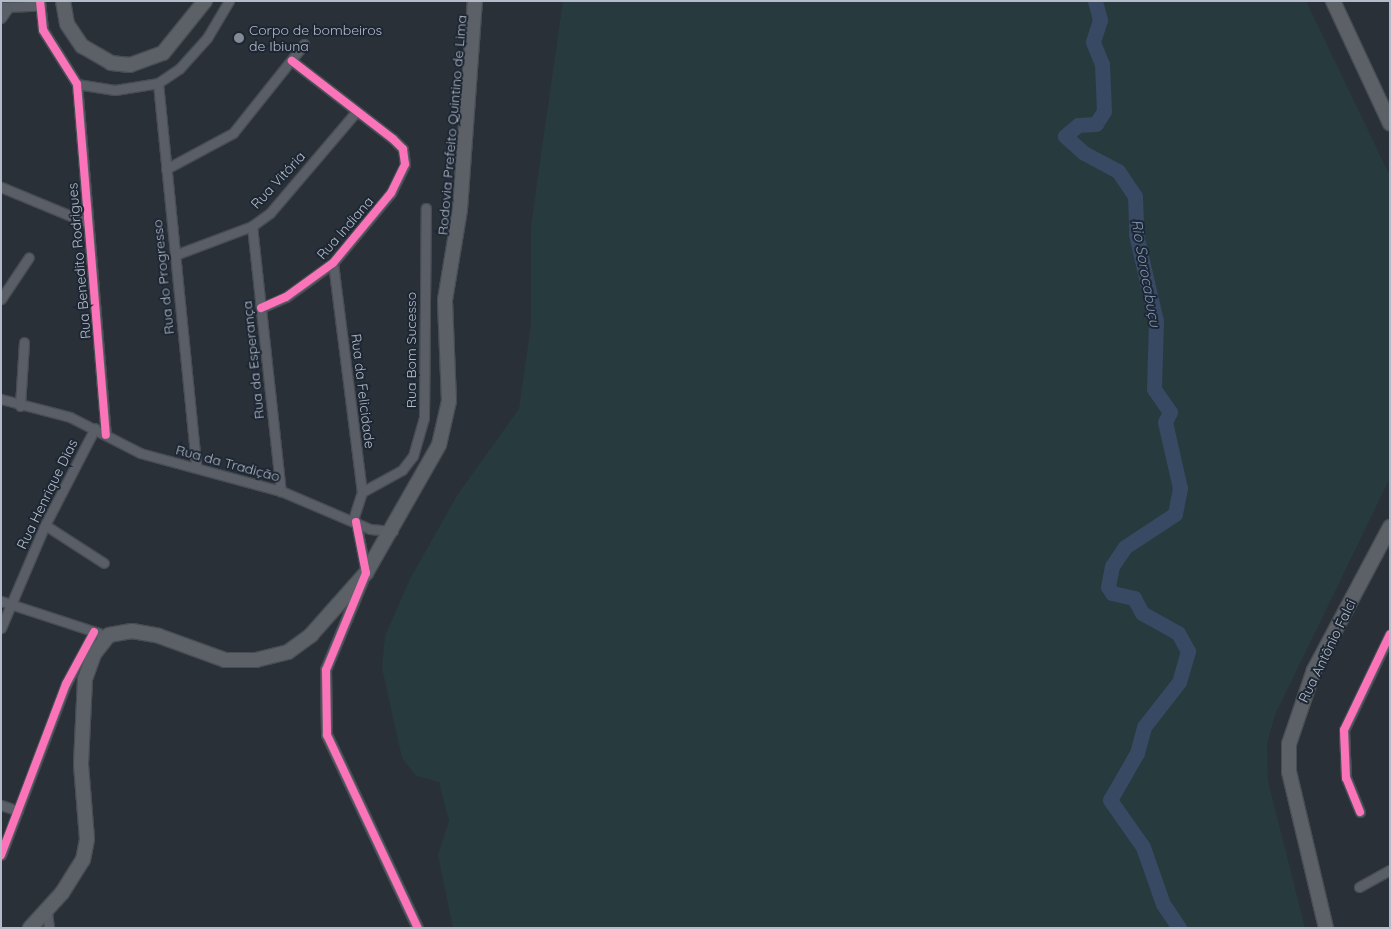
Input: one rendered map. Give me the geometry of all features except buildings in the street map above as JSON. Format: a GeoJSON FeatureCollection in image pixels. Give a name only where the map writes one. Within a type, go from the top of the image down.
{"type":"FeatureCollection","features":[{"type":"Feature","properties":{"kind":"main road"},"geometry":{"type":"LineString","coordinates":[[63,1],[67,24],[82,46],[111,63],[130,65],[168,48],[206,1]]}},
{"type":"Feature","properties":{"kind":"main road","name":"Rodovia Prefeito Quintino de Lima"},"geometry":{"type":"LineString","coordinates":[[109,635],[132,631],[159,636],[225,660],[256,660],[288,652],[311,635],[366,573],[394,532],[447,421],[445,300],[460,210],[475,1]]}},
{"type":"Feature","properties":{"kind":"main road"},"geometry":{"type":"LineString","coordinates":[[1333,1],[1390,123]]}},
{"type":"Feature","properties":{"kind":"main road","name":"Rua Antônio Falci"},"geometry":{"type":"LineString","coordinates":[[1326,928],[1289,772],[1289,744],[1314,670],[1390,527]]}},
{"type":"Feature","properties":{"kind":"main road"},"geometry":{"type":"LineString","coordinates":[[30,928],[47,912],[83,860],[87,839],[81,764],[84,689],[94,654],[109,635]]}},
{"type":"Feature","properties":{"kind":"street"},"geometry":{"type":"LineString","coordinates":[[1,18],[5,7],[39,3],[43,30],[77,84],[115,90],[158,83],[179,69],[207,38],[229,1]]}},
{"type":"Feature","properties":{"kind":"street"},"geometry":{"type":"LineString","coordinates":[[166,169],[233,133],[304,44]]}},
{"type":"Feature","properties":{"kind":"street"},"geometry":{"type":"LineString","coordinates":[[292,61],[356,112]]}},
{"type":"Feature","properties":{"kind":"street","name":"Rua do Progresso"},"geometry":{"type":"LineString","coordinates":[[158,83],[196,467]]}},
{"type":"Feature","properties":{"kind":"street","name":"Rua Benedito Rodrigues"},"geometry":{"type":"LineString","coordinates":[[77,84],[106,435]]}},
{"type":"Feature","properties":{"kind":"street","name":"Rua Indiana"},"geometry":{"type":"LineString","coordinates":[[261,308],[286,298],[333,263],[391,193],[405,164],[402,149],[393,139],[356,112]]}},
{"type":"Feature","properties":{"kind":"street","name":"Rua Vitória"},"geometry":{"type":"LineString","coordinates":[[175,255],[252,226],[270,213],[356,112]]}},
{"type":"Feature","properties":{"kind":"street"},"geometry":{"type":"LineString","coordinates":[[1,187],[88,223]]}},
{"type":"Feature","properties":{"kind":"street","name":"Rua Bom Sucesso"},"geometry":{"type":"LineString","coordinates":[[362,492],[402,470],[413,456],[424,418],[426,208]]}},
{"type":"Feature","properties":{"kind":"street","name":"Rua da Esperança"},"geometry":{"type":"LineString","coordinates":[[252,226],[281,491]]}},
{"type":"Feature","properties":{"kind":"street"},"geometry":{"type":"LineString","coordinates":[[1,299],[29,257]]}},
{"type":"Feature","properties":{"kind":"street","name":"Rua da Felicidade"},"geometry":{"type":"LineString","coordinates":[[333,263],[362,492],[354,521]]}},
{"type":"Feature","properties":{"kind":"street"},"geometry":{"type":"LineString","coordinates":[[20,406],[24,342]]}},
{"type":"Feature","properties":{"kind":"street","name":"Rua da Tradição"},"geometry":{"type":"LineString","coordinates":[[1,399],[95,428],[140,453],[281,491],[370,529],[394,532]]}},
{"type":"Feature","properties":{"kind":"street","name":"Rua Henrique Dias"},"geometry":{"type":"LineString","coordinates":[[1,628],[45,524],[95,428]]}},
{"type":"Feature","properties":{"kind":"street"},"geometry":{"type":"LineString","coordinates":[[354,521],[366,573],[326,670],[327,735],[418,928]]}},
{"type":"Feature","properties":{"kind":"street"},"geometry":{"type":"LineString","coordinates":[[45,524],[104,563]]}},
{"type":"Feature","properties":{"kind":"street"},"geometry":{"type":"LineString","coordinates":[[1,601],[11,606],[109,635]]}},
{"type":"Feature","properties":{"kind":"street"},"geometry":{"type":"LineString","coordinates":[[1,855],[66,684],[94,632]]}},
{"type":"Feature","properties":{"kind":"street"},"geometry":{"type":"LineString","coordinates":[[1360,812],[1346,778],[1344,730],[1390,634]]}},
{"type":"Feature","properties":{"kind":"street"},"geometry":{"type":"LineString","coordinates":[[1,805],[18,811]]}},
{"type":"Feature","properties":{"kind":"street"},"geometry":{"type":"LineString","coordinates":[[1359,886],[1390,870]]}},
{"type":"Feature","properties":{"kind":"street"},"geometry":{"type":"LineString","coordinates":[[47,912],[48,928]]}},
{"type":"Feature","properties":{"kind":"green space"},"geometry":{"type":"Polygon","coordinates":[[[563,1],[1306,1],[1390,176],[1390,478],[1275,715],[1267,744],[1268,781],[1305,928],[453,928],[438,855],[449,821],[439,782],[416,776],[402,758],[382,668],[385,636],[410,579],[458,494],[519,409],[531,325],[531,226],[563,1]]]}},
{"type":"Feature","properties":{"kind":"waterway","name":"Rio Sorocabuçu"},"geometry":{"type":"LineString","coordinates":[[1095,1],[1100,20],[1093,42],[1102,64],[1104,111],[1096,124],[1078,125],[1065,136],[1084,153],[1118,171],[1135,196],[1136,234],[1156,321],[1154,389],[1170,412],[1165,422],[1180,488],[1175,514],[1125,547],[1112,566],[1108,587],[1112,593],[1134,598],[1142,613],[1178,633],[1188,651],[1179,682],[1144,727],[1137,753],[1110,800],[1143,847],[1163,904],[1179,928]]}},
{"type":"Feature","properties":{"kind":"cycle path"},"geometry":{"type":"LineString","coordinates":[[40,1],[43,30],[77,84],[106,435]]}},
{"type":"Feature","properties":{"kind":"cycle path"},"geometry":{"type":"LineString","coordinates":[[261,308],[286,297],[333,263],[391,193],[405,164],[403,149],[393,139],[292,61]]}},
{"type":"Feature","properties":{"kind":"cycle path"},"geometry":{"type":"LineString","coordinates":[[356,522],[366,573],[326,670],[327,735],[418,928]]}},
{"type":"Feature","properties":{"kind":"cycle path"},"geometry":{"type":"LineString","coordinates":[[1,855],[66,684],[94,632]]}},
{"type":"Feature","properties":{"kind":"cycle path"},"geometry":{"type":"LineString","coordinates":[[1360,812],[1346,778],[1344,730],[1390,634]]}},
{"type":"Feature","properties":{"kind":"place","name":"Corpo de bombeiros de Ibiuna"},"geometry":{"type":"Point","coordinates":[239,38]}}]}
